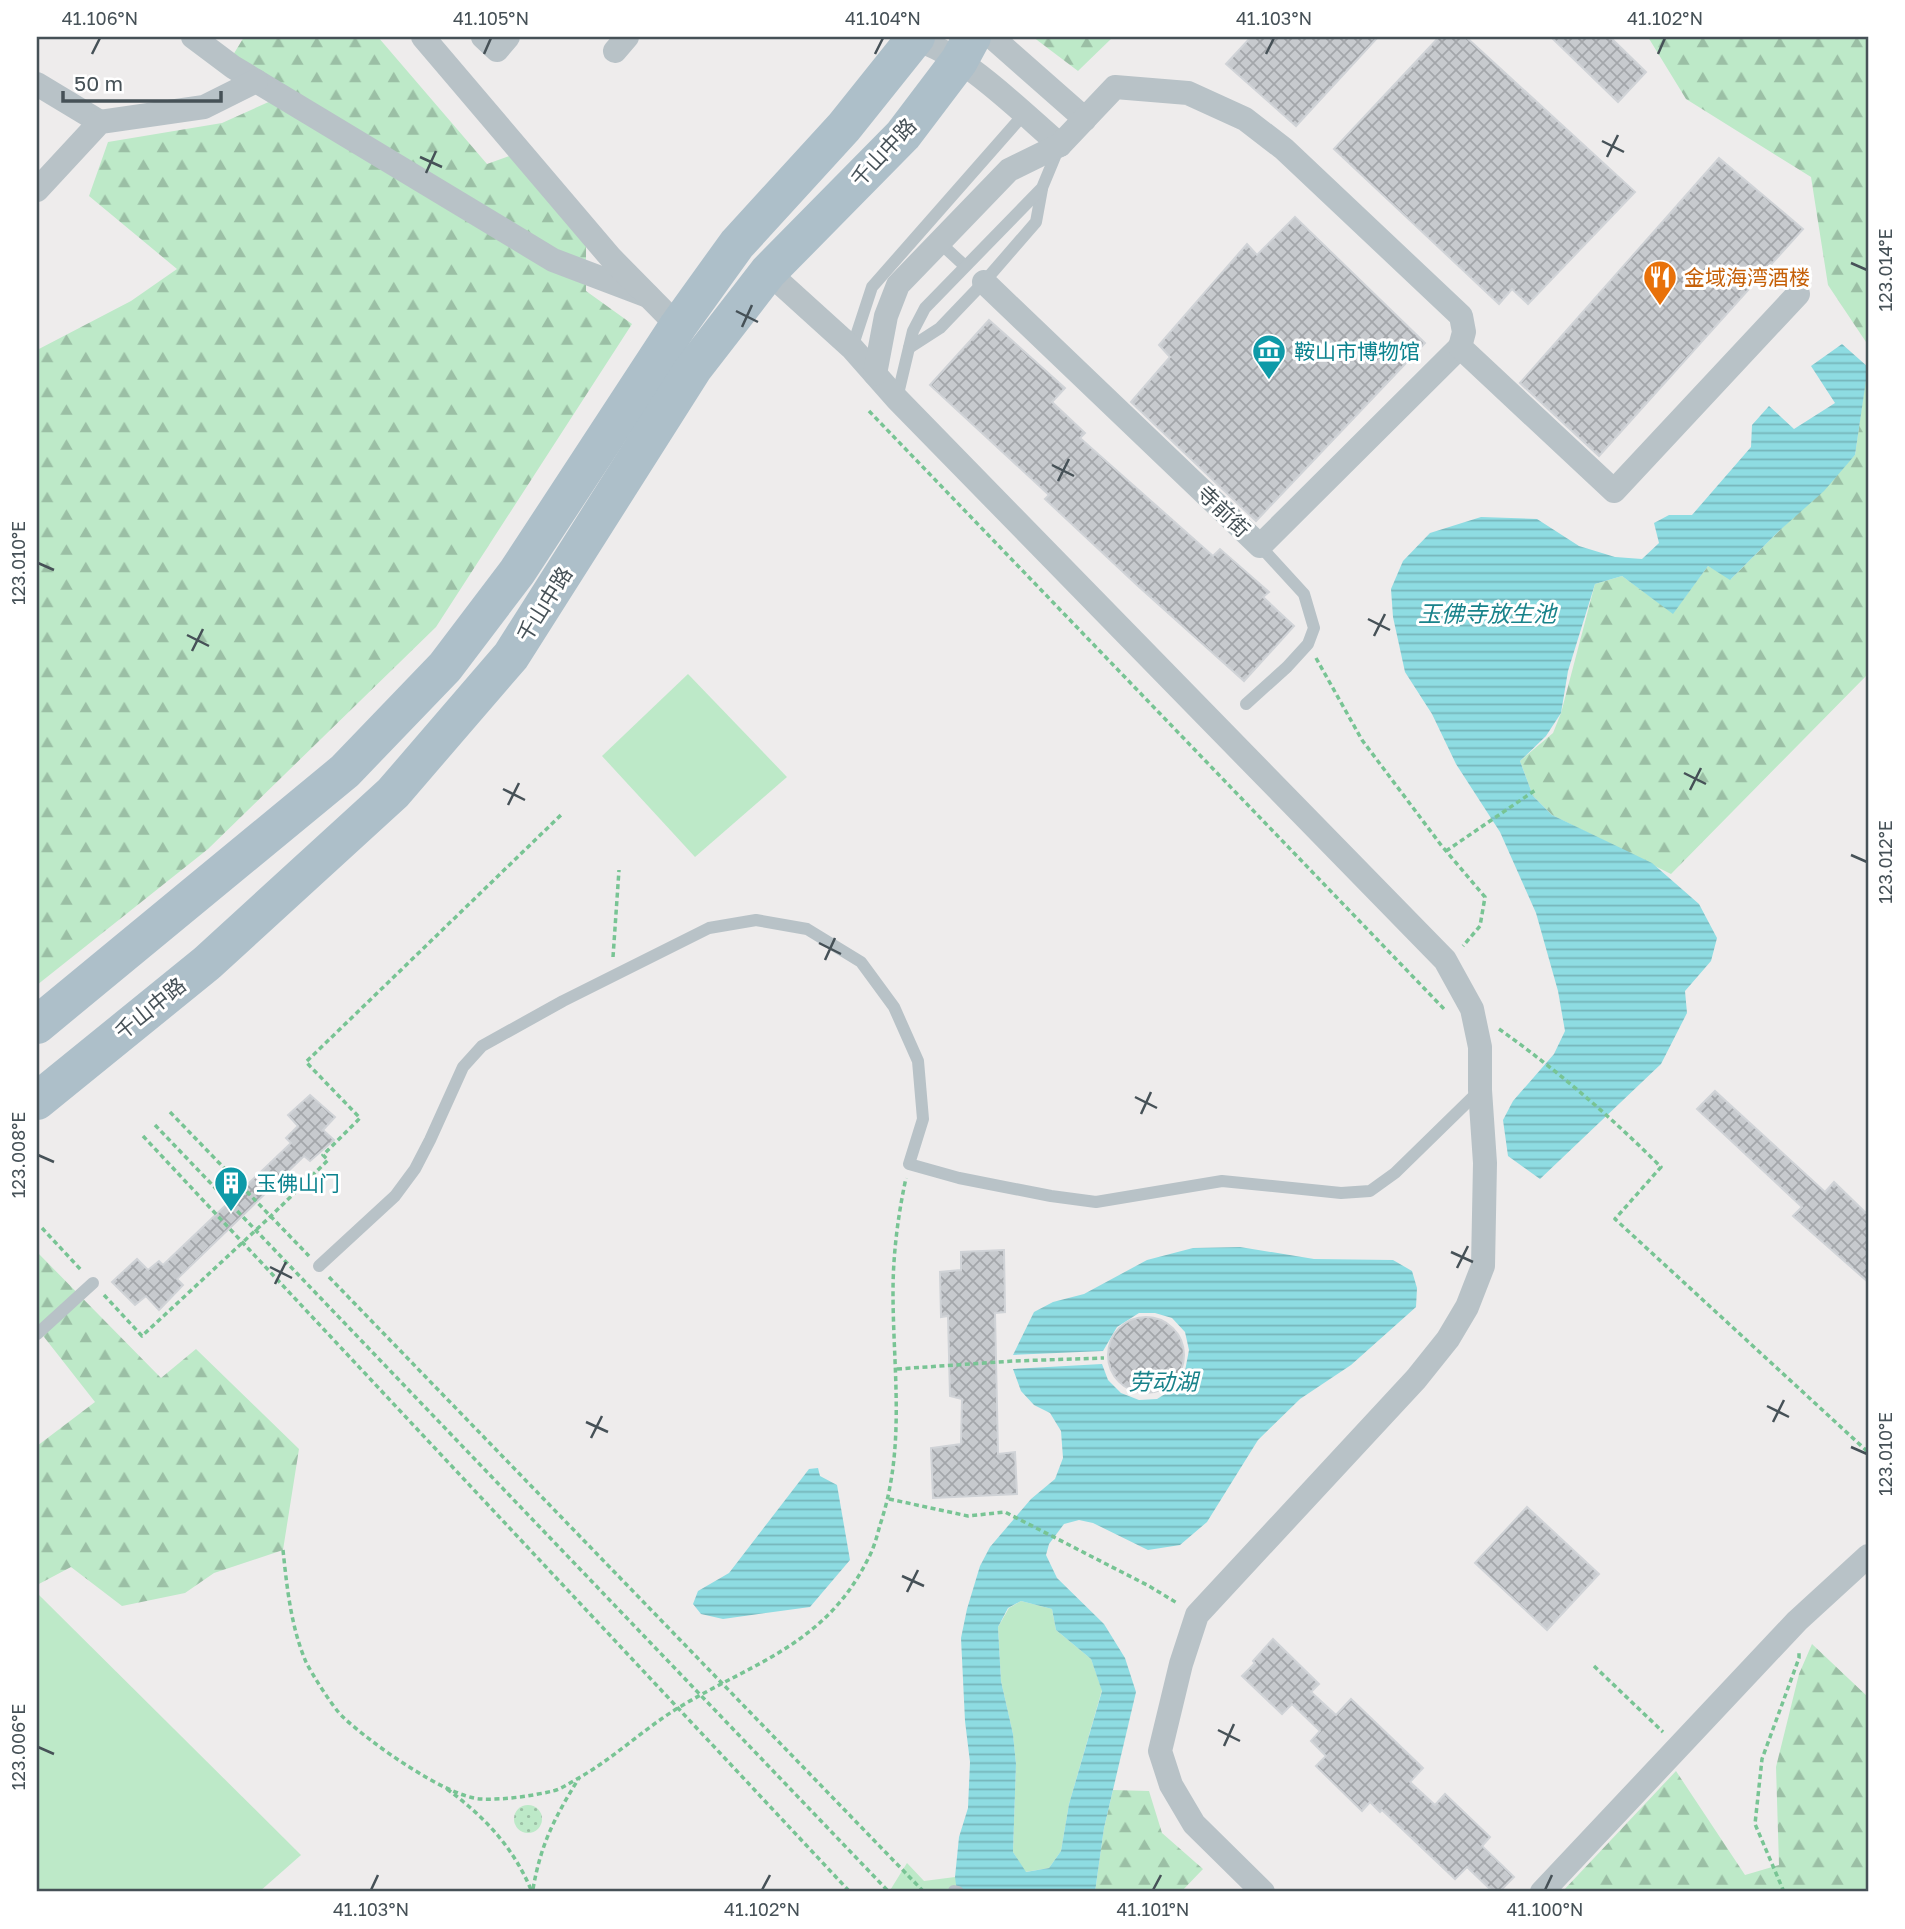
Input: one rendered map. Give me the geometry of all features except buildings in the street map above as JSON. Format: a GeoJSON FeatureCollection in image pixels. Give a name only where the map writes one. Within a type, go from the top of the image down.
{"type":"FeatureCollection","features":[{"type":"Feature","properties":{"kind":"main road","name":"千山中路"},"geometry":{"type":"LineString","coordinates":[[37,1025],[345,771],[445,667],[517,572],[678,326],[737,244],[844,127],[912,37]]}},
{"type":"Feature","properties":{"kind":"main road","name":"千山中路"},"geometry":{"type":"LineString","coordinates":[[37,1101],[207,963],[393,793],[512,656],[693,369],[768,272],[903,135],[966,49]]}},
{"type":"Feature","properties":{"kind":"street"},"geometry":{"type":"LineString","coordinates":[[193,37],[233,67],[553,260],[648,296]]}},
{"type":"Feature","properties":{"kind":"street"},"geometry":{"type":"LineString","coordinates":[[423,37],[611,258],[678,326]]}},
{"type":"Feature","properties":{"kind":"street"},"geometry":{"type":"LineString","coordinates":[[483,37],[497,50],[508,37]]}},
{"type":"Feature","properties":{"kind":"street"},"geometry":{"type":"LineString","coordinates":[[912,37],[966,49],[1024,114],[1060,145]]}},
{"type":"Feature","properties":{"kind":"street"},"geometry":{"type":"LineString","coordinates":[[992,37],[1084,118]]}},
{"type":"Feature","properties":{"kind":"street"},"geometry":{"type":"LineString","coordinates":[[37,190],[100,122],[204,107],[256,81]]}},
{"type":"Feature","properties":{"kind":"street"},"geometry":{"type":"LineString","coordinates":[[37,84],[100,122]]}},
{"type":"Feature","properties":{"kind":"street"},"geometry":{"type":"LineString","coordinates":[[875,374],[886,316],[898,285],[1009,170],[1060,145],[1115,87],[1188,93],[1245,119],[1284,149],[1461,316],[1464,332],[1460,347],[1614,491],[1798,294]]}},
{"type":"Feature","properties":{"kind":"street"},"geometry":{"type":"LineString","coordinates":[[768,272],[852,348],[897,399],[1445,960],[1461,1013],[1480,1046],[1485,1163],[1483,1266],[1467,1307],[1448,1339],[1416,1379],[1197,1615],[1181,1664],[1160,1751],[1171,1785],[1195,1824],[1263,1892]]}},
{"type":"Feature","properties":{"kind":"street","name":"寺前街"},"geometry":{"type":"LineString","coordinates":[[974,274],[1260,546],[1460,347]]}},
{"type":"Feature","properties":{"kind":"street"},"geometry":{"type":"LineString","coordinates":[[1542,1892],[1797,1621],[1868,1556]]}},
{"type":"Feature","properties":{"kind":"lane"},"geometry":{"type":"LineString","coordinates":[[852,348],[872,287],[1024,114]]}},
{"type":"Feature","properties":{"kind":"lane"},"geometry":{"type":"LineString","coordinates":[[897,399],[913,331],[925,308],[974,274],[1036,222],[1042,188],[1060,145]]}},
{"type":"Feature","properties":{"kind":"lane"},"geometry":{"type":"LineString","coordinates":[[909,348],[940,328],[974,274],[1042,188]]}},
{"type":"Feature","properties":{"kind":"lane"},"geometry":{"type":"LineString","coordinates":[[940,243],[974,274]]}},
{"type":"Feature","properties":{"kind":"lane"},"geometry":{"type":"LineString","coordinates":[[1246,704],[1308,644],[1314,628],[1304,594],[1260,546]]}},
{"type":"Feature","properties":{"kind":"lane"},"geometry":{"type":"LineString","coordinates":[[319,1266],[395,1195],[415,1169],[463,1067],[482,1046],[709,928],[756,920],[807,929],[861,962],[894,1007],[918,1060],[923,1119],[909,1164],[959,1178],[1096,1202],[1222,1181],[1341,1193],[1370,1191],[1395,1173],[1480,1090]]}},
{"type":"Feature","properties":{"kind":"lane"},"geometry":{"type":"LineString","coordinates":[[37,1334],[93,1283]]}},
{"type":"Feature","properties":{"kind":"path"},"geometry":{"type":"LineString","coordinates":[[869,411],[1461,1013],[1534,1054],[1613,1121],[1661,1167],[1615,1219],[1868,1452]]}},
{"type":"Feature","properties":{"kind":"path"},"geometry":{"type":"LineString","coordinates":[[1308,644],[1362,740],[1446,851],[1485,897],[1480,926],[1463,946],[1445,960]]}},
{"type":"Feature","properties":{"kind":"path"},"geometry":{"type":"LineString","coordinates":[[1446,851],[1537,789]]}},
{"type":"Feature","properties":{"kind":"path"},"geometry":{"type":"LineString","coordinates":[[42,1228],[142,1336],[328,1160],[323,1155],[360,1118],[306,1062],[562,814]]}},
{"type":"Feature","properties":{"kind":"path"},"geometry":{"type":"LineString","coordinates":[[612,977],[619,870]]}},
{"type":"Feature","properties":{"kind":"path"},"geometry":{"type":"LineString","coordinates":[[170,1112],[924,1892]]}},
{"type":"Feature","properties":{"kind":"path"},"geometry":{"type":"LineString","coordinates":[[155,1125],[889,1892]]}},
{"type":"Feature","properties":{"kind":"path"},"geometry":{"type":"LineString","coordinates":[[143,1136],[849,1892]]}},
{"type":"Feature","properties":{"kind":"path"},"geometry":{"type":"LineString","coordinates":[[443,1786],[479,1799],[556,1790],[597,1768],[678,1708],[782,1653],[843,1601],[869,1557],[889,1499],[896,1453],[897,1369],[893,1291],[900,1205],[909,1164]]}},
{"type":"Feature","properties":{"kind":"path"},"geometry":{"type":"LineString","coordinates":[[897,1369],[1104,1358]]}},
{"type":"Feature","properties":{"kind":"path"},"geometry":{"type":"LineString","coordinates":[[889,1499],[968,1516],[1005,1512],[1149,1586],[1197,1615]]}},
{"type":"Feature","properties":{"kind":"path"},"geometry":{"type":"LineString","coordinates":[[283,1550],[289,1606],[306,1662],[341,1715],[390,1754],[473,1808],[517,1858],[532,1892]]}},
{"type":"Feature","properties":{"kind":"path"},"geometry":{"type":"LineString","coordinates":[[1784,1892],[1755,1824],[1762,1759],[1799,1658],[1797,1621]]}},
{"type":"Feature","properties":{"kind":"path"},"geometry":{"type":"LineString","coordinates":[[1594,1666],[1679,1746]]}},
{"type":"Feature","properties":{"kind":"path"},"geometry":{"type":"LineString","coordinates":[[532,1892],[538,1858],[554,1819],[579,1778]]}},
{"type":"Feature","properties":{"kind":"green space"},"geometry":{"type":"Polygon","coordinates":[[[244,37],[378,37],[487,164],[515,154],[586,231],[586,291],[632,324],[436,627],[208,849],[37,985],[37,350],[131,301],[177,269],[89,196],[108,142],[222,123],[282,96],[233,55],[244,37]]]}},
{"type":"Feature","properties":{"kind":"green space"},"geometry":{"type":"Polygon","coordinates":[[[1033,37],[1113,37],[1078,71],[1033,37]]]}},
{"type":"Feature","properties":{"kind":"green space"},"geometry":{"type":"Polygon","coordinates":[[[1648,37],[1868,37],[1868,345],[1828,285],[1811,177],[1686,99],[1648,37]]]}},
{"type":"Feature","properties":{"kind":"green space"},"geometry":{"type":"Polygon","coordinates":[[[1868,363],[1868,674],[1671,874],[1552,815],[1533,796],[1520,761],[1553,733],[1561,713],[1595,584],[1622,576],[1673,613],[1708,566],[1731,579],[1855,455],[1868,363]]]}},
{"type":"Feature","properties":{"kind":"green space"},"geometry":{"type":"Polygon","coordinates":[[[688,674],[787,777],[695,857],[602,756],[688,674]]]}},
{"type":"Feature","properties":{"kind":"green space"},"geometry":{"type":"Polygon","coordinates":[[[37,1252],[161,1378],[196,1349],[299,1449],[283,1550],[214,1573],[185,1593],[122,1606],[71,1567],[37,1585],[37,1446],[95,1402],[37,1328],[37,1252]]]}},
{"type":"Feature","properties":{"kind":"green space"},"geometry":{"type":"Polygon","coordinates":[[[37,1593],[301,1855],[259,1892],[37,1892],[37,1593]]]}},
{"type":"Feature","properties":{"kind":"green space"},"geometry":{"type":"Polygon","coordinates":[[[1021,1601],[1052,1609],[1056,1630],[1091,1659],[1102,1690],[1069,1804],[1061,1851],[1049,1868],[1025,1872],[1013,1852],[1016,1764],[1013,1734],[1001,1681],[998,1627],[1009,1608],[1021,1601]]]}},
{"type":"Feature","properties":{"kind":"green space"},"geometry":{"type":"Polygon","coordinates":[[[1812,1644],[1868,1697],[1868,1892],[1562,1892],[1676,1771],[1745,1875],[1779,1865],[1776,1767],[1799,1674],[1812,1644]]]}},
{"type":"Feature","properties":{"kind":"green space"},"geometry":{"type":"Polygon","coordinates":[[[1113,1790],[1149,1791],[1162,1833],[1203,1869],[1181,1892],[1095,1892],[1104,1828],[1113,1790]]]}},
{"type":"Feature","properties":{"kind":"green space"},"geometry":{"type":"Polygon","coordinates":[[[528,1805],[538,1809],[542,1819],[538,1829],[528,1833],[518,1829],[514,1819],[518,1809],[528,1805]]]}},
{"type":"Feature","properties":{"kind":"green space"},"geometry":{"type":"Polygon","coordinates":[[[907,1863],[924,1881],[955,1877],[987,1892],[889,1892],[907,1863]]]}},
{"type":"Feature","properties":{"kind":"water","name":"玉佛寺放生池"},"geometry":{"type":"Polygon","coordinates":[[[1842,344],[1868,367],[1855,455],[1824,491],[1730,580],[1708,566],[1673,614],[1622,576],[1595,584],[1568,671],[1561,713],[1546,736],[1520,761],[1533,796],[1552,815],[1652,863],[1699,904],[1717,938],[1711,961],[1685,991],[1687,1013],[1661,1064],[1540,1179],[1508,1156],[1503,1120],[1513,1101],[1554,1054],[1565,1031],[1558,991],[1536,913],[1500,832],[1456,764],[1432,714],[1405,672],[1393,617],[1391,589],[1403,561],[1430,533],[1481,517],[1537,519],[1579,546],[1615,557],[1642,559],[1659,543],[1654,523],[1669,515],[1692,515],[1751,447],[1752,425],[1769,406],[1794,429],[1835,403],[1811,366],[1842,344]]]}},
{"type":"Feature","properties":{"kind":"water","name":"劳动湖"},"geometry":{"type":"Polygon","coordinates":[[[1240,1247],[1314,1259],[1393,1260],[1412,1271],[1417,1288],[1416,1307],[1351,1365],[1300,1399],[1258,1440],[1207,1522],[1180,1545],[1148,1550],[1093,1523],[1079,1520],[1064,1524],[1049,1544],[1046,1555],[1057,1578],[1104,1624],[1125,1658],[1136,1692],[1104,1828],[1095,1892],[957,1892],[955,1877],[959,1837],[968,1808],[970,1762],[961,1638],[967,1609],[980,1566],[990,1547],[1031,1499],[1055,1479],[1063,1458],[1061,1431],[1050,1413],[1034,1405],[1021,1391],[1013,1369],[1013,1355],[1034,1312],[1053,1302],[1084,1294],[1147,1260],[1193,1248],[1240,1247]],[[1021,1601],[1008,1608],[998,1627],[1001,1681],[1013,1734],[1016,1764],[1013,1852],[1026,1872],[1049,1868],[1061,1851],[1069,1804],[1102,1691],[1091,1659],[1056,1630],[1052,1609],[1021,1601]]]}},
{"type":"Feature","properties":{"kind":"water"},"geometry":{"type":"Polygon","coordinates":[[[818,1468],[820,1476],[837,1485],[850,1560],[810,1607],[723,1619],[701,1614],[693,1604],[698,1591],[729,1573],[809,1469],[818,1468]]]}},
{"type":"Feature","properties":{"kind":"pier"},"geometry":{"type":"Polygon","coordinates":[[[1139,1313],[1155,1313],[1172,1318],[1185,1332],[1189,1350],[1185,1371],[1173,1389],[1157,1399],[1139,1400],[1121,1393],[1108,1380],[1102,1364],[1013,1369],[1013,1355],[1103,1351],[1117,1327],[1139,1313]]]}},
{"type":"Feature","properties":{"kind":"place","name":"金域海湾酒楼"},"geometry":{"type":"Point","coordinates":[1660,307]}},
{"type":"Feature","properties":{"kind":"place","name":"鞍山市博物馆"},"geometry":{"type":"Point","coordinates":[1269,381]}},
{"type":"Feature","properties":{"kind":"place","name":"玉佛山门"},"geometry":{"type":"Point","coordinates":[231,1213]}}]}
